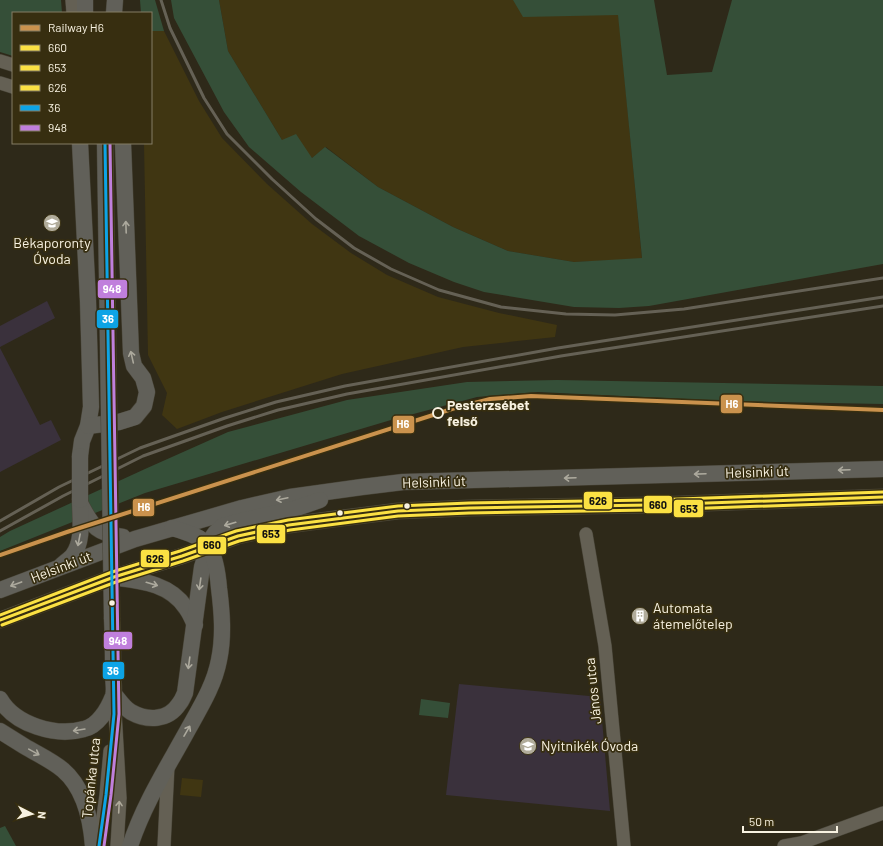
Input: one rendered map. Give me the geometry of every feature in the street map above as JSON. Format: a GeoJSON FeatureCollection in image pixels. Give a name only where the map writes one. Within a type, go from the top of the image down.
{"type":"FeatureCollection","features":[{"type":"Feature","properties":{"kind":"main road"},"geometry":{"type":"LineString","coordinates":[[85,0],[85,12]]}},
{"type":"Feature","properties":{"kind":"main road"},"geometry":{"type":"LineString","coordinates":[[106,0],[106,12]]}},
{"type":"Feature","properties":{"kind":"main road"},"geometry":{"type":"LineString","coordinates":[[114,12],[115,0]]}},
{"type":"Feature","properties":{"kind":"main road"},"geometry":{"type":"LineString","coordinates":[[121,0],[121,12]]}},
{"type":"Feature","properties":{"kind":"main road"},"geometry":{"type":"LineString","coordinates":[[59,568],[73,555],[79,544],[80,456],[82,441],[88,426],[91,407],[80,144]]}},
{"type":"Feature","properties":{"kind":"main road"},"geometry":{"type":"LineString","coordinates":[[0,699],[8,710],[37,728],[49,731],[66,732],[85,729],[98,720],[107,709],[114,694],[105,144]]}},
{"type":"Feature","properties":{"kind":"main road"},"geometry":{"type":"LineString","coordinates":[[88,426],[119,422],[135,417],[144,406],[147,392],[143,378],[134,366],[131,353],[124,144]]}},
{"type":"Feature","properties":{"kind":"main road","name":"Helsinki út"},"geometry":{"type":"LineString","coordinates":[[0,590],[135,539],[172,528],[249,506],[290,497],[362,486],[403,482],[883,468]]}},
{"type":"Feature","properties":{"kind":"main road"},"geometry":{"type":"LineString","coordinates":[[114,694],[131,712],[146,717],[159,718],[168,715],[179,706],[185,693],[202,567],[209,546],[216,532],[223,526],[294,509],[362,486]]}},
{"type":"Feature","properties":{"kind":"main road","name":"Helsinki út"},"geometry":{"type":"LineString","coordinates":[[5,617],[114,577],[238,536],[289,525],[398,511],[469,508],[651,505],[883,497]]}},
{"type":"Feature","properties":{"kind":"main road"},"geometry":{"type":"LineString","coordinates":[[80,504],[97,530],[112,536],[135,539]]}},
{"type":"Feature","properties":{"kind":"main road"},"geometry":{"type":"LineString","coordinates":[[130,846],[151,794],[199,710],[212,683],[219,660],[223,626],[218,575],[209,546],[191,533],[172,528]]}},
{"type":"Feature","properties":{"kind":"main road"},"geometry":{"type":"LineString","coordinates":[[218,575],[223,554],[228,545],[238,536]]}},
{"type":"Feature","properties":{"kind":"main road"},"geometry":{"type":"LineString","coordinates":[[114,577],[138,580],[159,586],[174,594],[186,607],[195,624]]}},
{"type":"Feature","properties":{"kind":"main road"},"geometry":{"type":"LineString","coordinates":[[0,632],[5,617]]}},
{"type":"Feature","properties":{"kind":"main road"},"geometry":{"type":"LineString","coordinates":[[0,731],[64,771],[76,786],[84,802],[90,823],[93,846]]}},
{"type":"Feature","properties":{"kind":"street"},"geometry":{"type":"LineString","coordinates":[[72,0],[73,12]]}},
{"type":"Feature","properties":{"kind":"street"},"geometry":{"type":"LineString","coordinates":[[0,61],[12,65]]}},
{"type":"Feature","properties":{"kind":"street"},"geometry":{"type":"LineString","coordinates":[[0,83],[12,87]]}},
{"type":"Feature","properties":{"kind":"street","name":"János utca"},"geometry":{"type":"LineString","coordinates":[[586,534],[605,646],[624,846]]}},
{"type":"Feature","properties":{"kind":"street","name":"Topánka utca"},"geometry":{"type":"LineString","coordinates":[[114,694],[120,798],[117,846]]}},
{"type":"Feature","properties":{"kind":"street","name":"Topánka utca"},"geometry":{"type":"LineString","coordinates":[[99,846],[114,714]]}},
{"type":"Feature","properties":{"kind":"street"},"geometry":{"type":"LineString","coordinates":[[164,846],[168,765]]}},
{"type":"Feature","properties":{"kind":"street"},"geometry":{"type":"LineString","coordinates":[[784,846],[801,842],[883,813]]}},
{"type":"Feature","properties":{"kind":"shaded area"},"geometry":{"type":"Polygon","coordinates":[[[219,0],[617,0],[642,259],[574,262],[508,251],[453,227],[378,187],[326,147],[312,158],[282,140],[228,51],[219,0]]]}},
{"type":"Feature","properties":{"kind":"shaded area"},"geometry":{"type":"Polygon","coordinates":[[[152,31],[164,31],[199,101],[222,138],[267,184],[312,224],[351,253],[387,275],[438,297],[499,313],[557,325],[555,337],[463,347],[342,374],[222,412],[177,429],[162,415],[167,393],[148,355],[144,144],[152,144],[152,31]]]}},
{"type":"Feature","properties":{"kind":"shaded area"},"geometry":{"type":"Polygon","coordinates":[[[47,301],[55,318],[0,347],[0,326],[47,301]]]}},
{"type":"Feature","properties":{"kind":"shaded area"},"geometry":{"type":"Polygon","coordinates":[[[0,348],[40,425],[51,420],[61,440],[0,472],[0,348]]]}},
{"type":"Feature","properties":{"kind":"shaded area","name":"Nyitnikék Óvoda"},"geometry":{"type":"Polygon","coordinates":[[[459,684],[600,697],[610,811],[446,795],[459,684]]]}},
{"type":"Feature","properties":{"kind":"shaded area"},"geometry":{"type":"Polygon","coordinates":[[[182,778],[203,780],[201,797],[180,795],[182,778]]]}},
{"type":"Feature","properties":{"kind":"green space"},"geometry":{"type":"Polygon","coordinates":[[[0,0],[61,0],[62,12],[12,12],[12,56],[0,52],[0,0]]]}},
{"type":"Feature","properties":{"kind":"green space"},"geometry":{"type":"Polygon","coordinates":[[[140,0],[155,0],[164,31],[152,31],[152,12],[141,12],[140,0]]]}},
{"type":"Feature","properties":{"kind":"green space"},"geometry":{"type":"Polygon","coordinates":[[[171,0],[219,0],[228,51],[282,140],[296,134],[312,158],[325,147],[378,187],[453,227],[508,251],[574,262],[642,258],[618,15],[523,17],[513,0],[654,0],[667,75],[712,72],[732,0],[883,0],[883,264],[649,306],[619,308],[574,307],[484,292],[454,282],[409,263],[359,236],[301,192],[249,147],[224,112],[174,18],[171,0]]]}},
{"type":"Feature","properties":{"kind":"green space"},"geometry":{"type":"Polygon","coordinates":[[[557,380],[883,386],[883,404],[730,401],[538,392],[477,397],[391,420],[145,493],[0,551],[0,537],[10,531],[228,432],[347,400],[467,382],[557,380]]]}},
{"type":"Feature","properties":{"kind":"green space"},"geometry":{"type":"Polygon","coordinates":[[[421,699],[450,703],[448,718],[419,715],[421,699]]]}},
{"type":"Feature","properties":{"kind":"green space"},"geometry":{"type":"Polygon","coordinates":[[[5,826],[16,846],[0,846],[0,828],[5,826]]]}},
{"type":"Feature","properties":{"kind":"railway"},"geometry":{"type":"LineString","coordinates":[[161,0],[170,28],[204,98],[227,134],[272,179],[316,219],[354,248],[391,269],[439,290],[501,307],[566,314],[615,315],[684,309],[883,278]]}},
{"type":"Feature","properties":{"kind":"railway"},"geometry":{"type":"LineString","coordinates":[[0,521],[59,487],[140,448],[276,402],[345,386],[558,348],[883,297]]}},
{"type":"Feature","properties":{"kind":"railway"},"geometry":{"type":"LineString","coordinates":[[0,531],[63,496],[143,456],[227,426],[278,410],[347,394],[561,356],[883,306]]}},
{"type":"Feature","properties":{"kind":"rail line","name":"H6"},"geometry":{"type":"LineString","coordinates":[[0,555],[67,532],[455,408],[490,399],[531,396],[883,410]]}},
{"type":"Feature","properties":{"kind":"transit line","name":"36"},"geometry":{"type":"LineString","coordinates":[[99,846],[114,714],[105,144]]}},
{"type":"Feature","properties":{"kind":"transit line","name":"948"},"geometry":{"type":"LineString","coordinates":[[104,846],[119,714],[110,144]]}},
{"type":"Feature","properties":{"kind":"transit line","name":"626"},"geometry":{"type":"LineString","coordinates":[[0,615],[112,572],[180,551],[236,531],[288,520],[398,506],[469,503],[651,500],[883,492]]}},
{"type":"Feature","properties":{"kind":"transit line","name":"660"},"geometry":{"type":"LineString","coordinates":[[0,620],[114,577],[182,556],[238,536],[289,525],[398,511],[469,508],[651,505],[883,497]]}},
{"type":"Feature","properties":{"kind":"transit line","name":"653"},"geometry":{"type":"LineString","coordinates":[[2,625],[116,582],[183,561],[239,541],[290,530],[398,516],[469,513],[651,510],[883,502]]}},
{"type":"Feature","properties":{"kind":"place","name":"Békaporonty Óvoda"},"geometry":{"type":"Point","coordinates":[52,223]}},
{"type":"Feature","properties":{"kind":"place","name":"Pesterzsébet felső"},"geometry":{"type":"Point","coordinates":[438,413]}},
{"type":"Feature","properties":{"kind":"place","name":"Automata átemelőtelep"},"geometry":{"type":"Point","coordinates":[640,616]}},
{"type":"Feature","properties":{"kind":"place","name":"Nyitnikék Óvoda"},"geometry":{"type":"Point","coordinates":[528,746]}}]}
